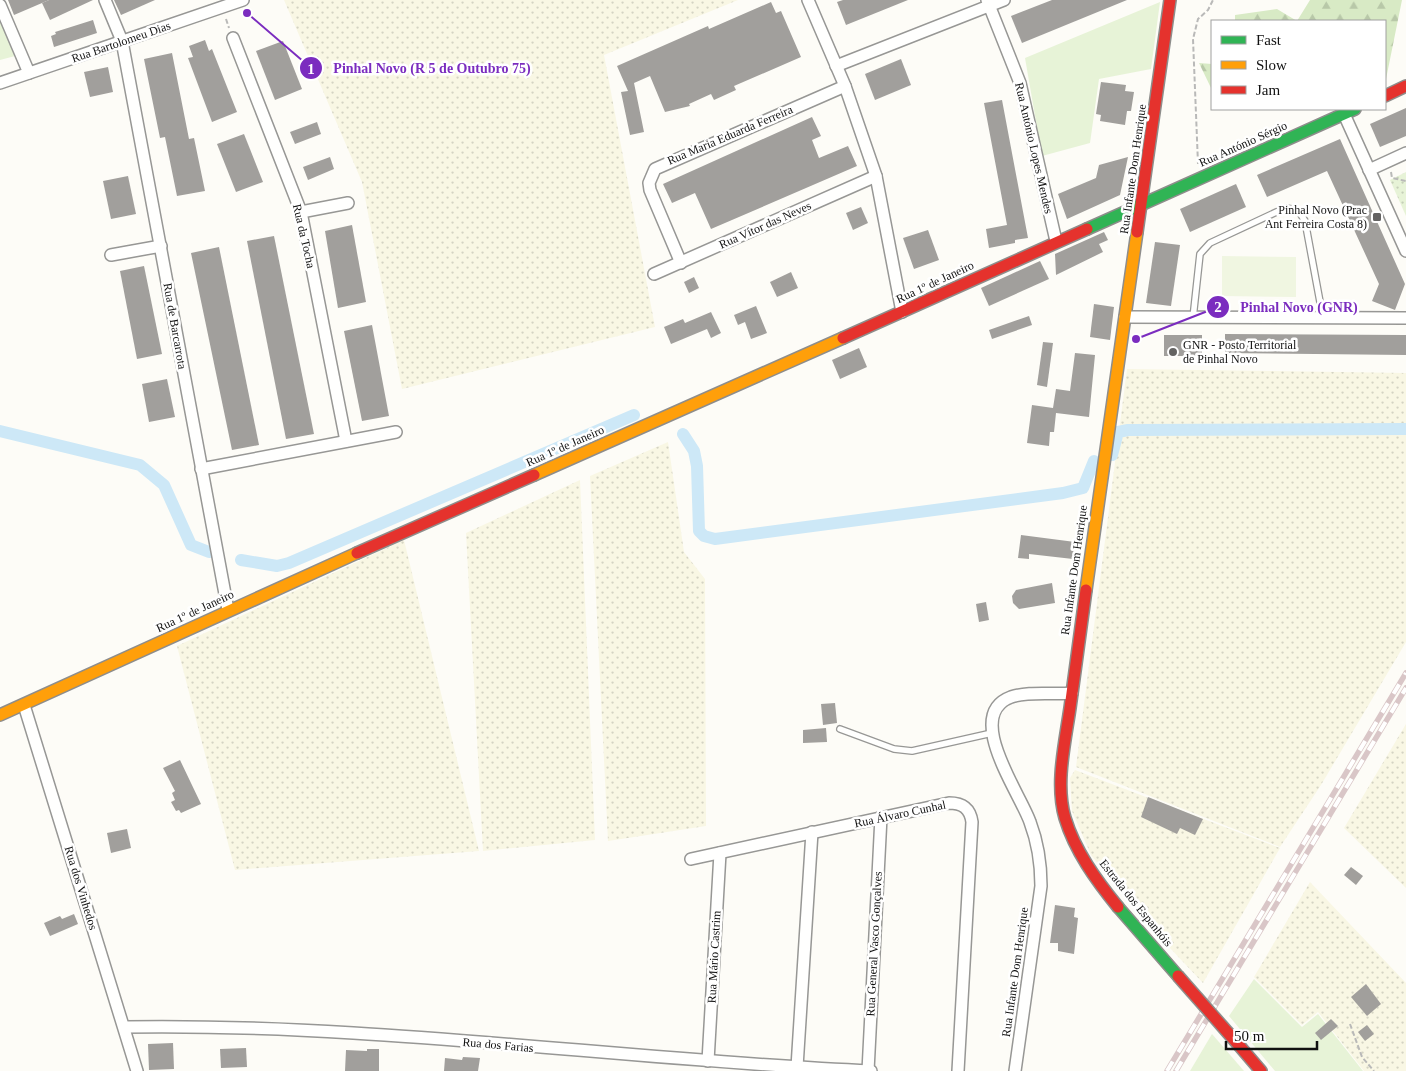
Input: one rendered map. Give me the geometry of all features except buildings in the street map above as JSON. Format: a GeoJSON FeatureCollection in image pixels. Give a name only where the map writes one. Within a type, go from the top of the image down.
{"type":"FeatureCollection","features":[{"type":"Feature","properties":{"kind":"street","name":"Rua de Barcarrota"},"geometry":{"type":"LineString","coordinates":[[105,0],[122,41],[228,610]]}},
{"type":"Feature","properties":{"kind":"street","name":"Rua Bartolomeu Dias"},"geometry":{"type":"LineString","coordinates":[[0,83],[122,41],[220,4],[243,0]]}},
{"type":"Feature","properties":{"kind":"street"},"geometry":{"type":"LineString","coordinates":[[808,0],[845,86],[876,176],[902,312]]}},
{"type":"Feature","properties":{"kind":"street"},"geometry":{"type":"LineString","coordinates":[[836,66],[988,3],[1004,0]]}},
{"type":"Feature","properties":{"kind":"street","name":"Rua Infante Dom Henrique"},"geometry":{"type":"LineString","coordinates":[[1015,1071],[1041,886],[1041,862],[1030,821],[996,750],[992,733],[992,720],[998,706],[1010,698],[1022,694],[1072,693],[1102,464],[1142,204],[1170,0]]}},
{"type":"Feature","properties":{"kind":"street","name":"Rua António Lopes Mendes"},"geometry":{"type":"LineString","coordinates":[[988,3],[1020,83],[1056,241]]}},
{"type":"Feature","properties":{"kind":"street"},"geometry":{"type":"LineString","coordinates":[[0,5],[29,73]]}},
{"type":"Feature","properties":{"kind":"street","name":"Rua da Tocha"},"geometry":{"type":"LineString","coordinates":[[233,38],[301,212],[346,441]]}},
{"type":"Feature","properties":{"kind":"street","name":"Rua Maria Eduarda Ferreira"},"geometry":{"type":"LineString","coordinates":[[681,262],[650,190],[649,183],[654,169],[845,86]]}},
{"type":"Feature","properties":{"kind":"street"},"geometry":{"type":"LineString","coordinates":[[1386,96],[1406,86]]}},
{"type":"Feature","properties":{"kind":"street","name":"Rua António Sérgio"},"geometry":{"type":"LineString","coordinates":[[1142,204],[1353,110]]}},
{"type":"Feature","properties":{"kind":"street"},"geometry":{"type":"LineString","coordinates":[[1344,114],[1406,251]]}},
{"type":"Feature","properties":{"kind":"street"},"geometry":{"type":"LineString","coordinates":[[1369,170],[1406,153]]}},
{"type":"Feature","properties":{"kind":"street","name":"Rua Vítor das Neves"},"geometry":{"type":"LineString","coordinates":[[654,274],[876,176]]}},
{"type":"Feature","properties":{"kind":"street"},"geometry":{"type":"LineString","coordinates":[[301,212],[348,203]]}},
{"type":"Feature","properties":{"kind":"street","name":"Rua 1º de Janeiro"},"geometry":{"type":"LineString","coordinates":[[0,715],[228,610],[1142,204]]}},
{"type":"Feature","properties":{"kind":"street"},"geometry":{"type":"LineString","coordinates":[[111,255],[161,246]]}},
{"type":"Feature","properties":{"kind":"street"},"geometry":{"type":"LineString","coordinates":[[1125,317],[1323,318],[1405,314]]}},
{"type":"Feature","properties":{"kind":"street"},"geometry":{"type":"LineString","coordinates":[[201,469],[396,432]]}},
{"type":"Feature","properties":{"kind":"street","name":"Estrada dos Espanhóis"},"geometry":{"type":"LineString","coordinates":[[1072,693],[1064,741],[1062,786],[1065,818],[1070,832],[1091,872],[1261,1071]]}},
{"type":"Feature","properties":{"kind":"street","name":"Rua dos Vinhedos"},"geometry":{"type":"LineString","coordinates":[[24,705],[137,1071]]}},
{"type":"Feature","properties":{"kind":"street","name":"Rua Álvaro Cunhal"},"geometry":{"type":"LineString","coordinates":[[691,859],[949,803],[962,805],[971,815],[958,1071]]}},
{"type":"Feature","properties":{"kind":"street","name":"Rua General Vasco Gonçalves"},"geometry":{"type":"LineString","coordinates":[[870,1071],[881,817]]}},
{"type":"Feature","properties":{"kind":"street"},"geometry":{"type":"LineString","coordinates":[[797,1067],[812,832]]}},
{"type":"Feature","properties":{"kind":"street","name":"Rua Mário Castrim"},"geometry":{"type":"LineString","coordinates":[[708,1061],[720,853]]}},
{"type":"Feature","properties":{"kind":"street","name":"Rua dos Farias"},"geometry":{"type":"LineString","coordinates":[[124,1027],[376,1034],[708,1061],[870,1071]]}},
{"type":"Feature","properties":{"kind":"lane"},"geometry":{"type":"LineString","coordinates":[[1193,318],[1200,254],[1210,243],[1285,208],[1298,210],[1305,221],[1323,318]]}},
{"type":"Feature","properties":{"kind":"lane"},"geometry":{"type":"LineString","coordinates":[[840,729],[894,749],[912,751],[992,733]]}},
{"type":"Feature","properties":{"kind":"path"},"geometry":{"type":"LineString","coordinates":[[1202,177],[1197,162],[1193,39],[1198,19],[1208,10],[1213,0]]}},
{"type":"Feature","properties":{"kind":"path"},"geometry":{"type":"LineString","coordinates":[[220,4],[233,38]]}},
{"type":"Feature","properties":{"kind":"path"},"geometry":{"type":"LineString","coordinates":[[1389,161],[1392,178],[1406,181]]}},
{"type":"Feature","properties":{"kind":"path"},"geometry":{"type":"LineString","coordinates":[[1350,1024],[1362,1057],[1374,1071]]}},
{"type":"Feature","properties":{"kind":"shaded area"},"geometry":{"type":"Polygon","coordinates":[[[284,0],[738,0],[604,55],[655,327],[402,389],[362,182],[284,0]]]}},
{"type":"Feature","properties":{"kind":"shaded area"},"geometry":{"type":"Polygon","coordinates":[[[1127,369],[1406,373],[1406,642],[1321,785],[1280,847],[1076,767],[1127,369]]]}},
{"type":"Feature","properties":{"kind":"shaded area"},"geometry":{"type":"Polygon","coordinates":[[[668,442],[684,552],[705,579],[706,826],[608,841],[590,476],[668,442]]]}},
{"type":"Feature","properties":{"kind":"shaded area"},"geometry":{"type":"Polygon","coordinates":[[[580,480],[595,840],[483,851],[466,533],[580,480]]]}},
{"type":"Feature","properties":{"kind":"shaded area"},"geometry":{"type":"Polygon","coordinates":[[[404,540],[479,851],[235,870],[177,646],[404,540]]]}},
{"type":"Feature","properties":{"kind":"shaded area"},"geometry":{"type":"Polygon","coordinates":[[[1406,724],[1406,888],[1344,828],[1406,724]]]}},
{"type":"Feature","properties":{"kind":"shaded area"},"geometry":{"type":"Polygon","coordinates":[[[1075,770],[1280,848],[1203,983],[1152,929],[1091,855],[1072,811],[1070,778],[1075,770]]]}},
{"type":"Feature","properties":{"kind":"shaded area"},"geometry":{"type":"Polygon","coordinates":[[[1310,882],[1406,983],[1406,1071],[1364,1071],[1318,1012],[1302,1025],[1254,977],[1310,882]]]}},
{"type":"Feature","properties":{"kind":"green space"},"geometry":{"type":"Polygon","coordinates":[[[1310,0],[1402,0],[1386,79],[1386,20],[1298,20],[1310,0]]]}},
{"type":"Feature","properties":{"kind":"green space"},"geometry":{"type":"Polygon","coordinates":[[[1160,2],[1151,69],[1099,79],[1090,143],[1042,156],[1025,58],[1160,2]]]}},
{"type":"Feature","properties":{"kind":"green space"},"geometry":{"type":"Polygon","coordinates":[[[1277,9],[1295,20],[1235,20],[1235,15],[1277,9]]]}},
{"type":"Feature","properties":{"kind":"green space"},"geometry":{"type":"Polygon","coordinates":[[[0,20],[15,56],[0,60],[0,20]]]}},
{"type":"Feature","properties":{"kind":"green space"},"geometry":{"type":"Polygon","coordinates":[[[1199,63],[1211,64],[1211,88],[1199,63]]]}},
{"type":"Feature","properties":{"kind":"green space"},"geometry":{"type":"Polygon","coordinates":[[[1406,172],[1406,216],[1390,180],[1406,172]]]}},
{"type":"Feature","properties":{"kind":"green space"},"geometry":{"type":"Polygon","coordinates":[[[1222,256],[1296,257],[1296,297],[1222,296],[1222,256]]]}},
{"type":"Feature","properties":{"kind":"green space"},"geometry":{"type":"Polygon","coordinates":[[[1254,979],[1302,1027],[1318,1014],[1363,1071],[1275,1071],[1229,1016],[1254,979]]]}},
{"type":"Feature","properties":{"kind":"green space"},"geometry":{"type":"Polygon","coordinates":[[[1212,1034],[1244,1071],[1190,1071],[1212,1034]]]}},
{"type":"Feature","properties":{"kind":"waterway"},"geometry":{"type":"LineString","coordinates":[[241,560],[277,566],[289,563],[634,415]]}},
{"type":"Feature","properties":{"kind":"waterway"},"geometry":{"type":"LineString","coordinates":[[1112,455],[1118,432],[1128,430],[1406,429]]}},
{"type":"Feature","properties":{"kind":"waterway"},"geometry":{"type":"LineString","coordinates":[[0,431],[140,465],[164,485],[191,545],[209,552]]}},
{"type":"Feature","properties":{"kind":"waterway"},"geometry":{"type":"LineString","coordinates":[[683,434],[694,451],[697,466],[699,531],[704,536],[715,539],[1063,493],[1083,488],[1094,461]]}},
{"type":"Feature","properties":{"kind":"railway"},"geometry":{"type":"LineString","coordinates":[[1167,1071],[1406,673]]}},
{"type":"Feature","properties":{"kind":"railway"},"geometry":{"type":"LineString","coordinates":[[1176,1071],[1406,688]]}},
{"type":"Feature","properties":{"kind":"traffic: fast"},"geometry":{"type":"LineString","coordinates":[[1087,229],[1353,110]]}},
{"type":"Feature","properties":{"kind":"traffic: fast"},"geometry":{"type":"LineString","coordinates":[[1118,907],[1178,976]]}},
{"type":"Feature","properties":{"kind":"traffic: slow"},"geometry":{"type":"LineString","coordinates":[[1086,590],[1137,232]]}},
{"type":"Feature","properties":{"kind":"traffic: slow"},"geometry":{"type":"LineString","coordinates":[[534,475],[843,338]]}},
{"type":"Feature","properties":{"kind":"traffic: slow"},"geometry":{"type":"LineString","coordinates":[[0,715],[357,553]]}},
{"type":"Feature","properties":{"kind":"traffic: jam"},"geometry":{"type":"LineString","coordinates":[[1137,232],[1170,0]]}},
{"type":"Feature","properties":{"kind":"traffic: jam"},"geometry":{"type":"LineString","coordinates":[[1386,96],[1406,86]]}},
{"type":"Feature","properties":{"kind":"traffic: jam"},"geometry":{"type":"LineString","coordinates":[[843,338],[1087,229]]}},
{"type":"Feature","properties":{"kind":"traffic: jam"},"geometry":{"type":"LineString","coordinates":[[357,553],[534,475]]}},
{"type":"Feature","properties":{"kind":"traffic: jam"},"geometry":{"type":"LineString","coordinates":[[1086,590],[1062,763],[1062,805],[1069,830],[1080,854],[1118,907]]}},
{"type":"Feature","properties":{"kind":"traffic: jam"},"geometry":{"type":"LineString","coordinates":[[1178,976],[1237,1043]]}},
{"type":"Feature","properties":{"kind":"traffic: jam"},"geometry":{"type":"LineString","coordinates":[[1237,1043],[1261,1071]]}},
{"type":"Feature","properties":{"kind":"place","name":"Pinhal Novo (R 5 de Outubro 75)"},"geometry":{"type":"Point","coordinates":[247,13]}},
{"type":"Feature","properties":{"kind":"place","name":"Pinhal Novo (Prac Ant Ferreira Costa 8)"},"geometry":{"type":"Point","coordinates":[1377,217]}},
{"type":"Feature","properties":{"kind":"place","name":"Pinhal Novo (GNR)"},"geometry":{"type":"Point","coordinates":[1136,339]}},
{"type":"Feature","properties":{"kind":"place","name":"GNR - Posto Territorial de Pinhal Novo"},"geometry":{"type":"Point","coordinates":[1173,352]}}]}
